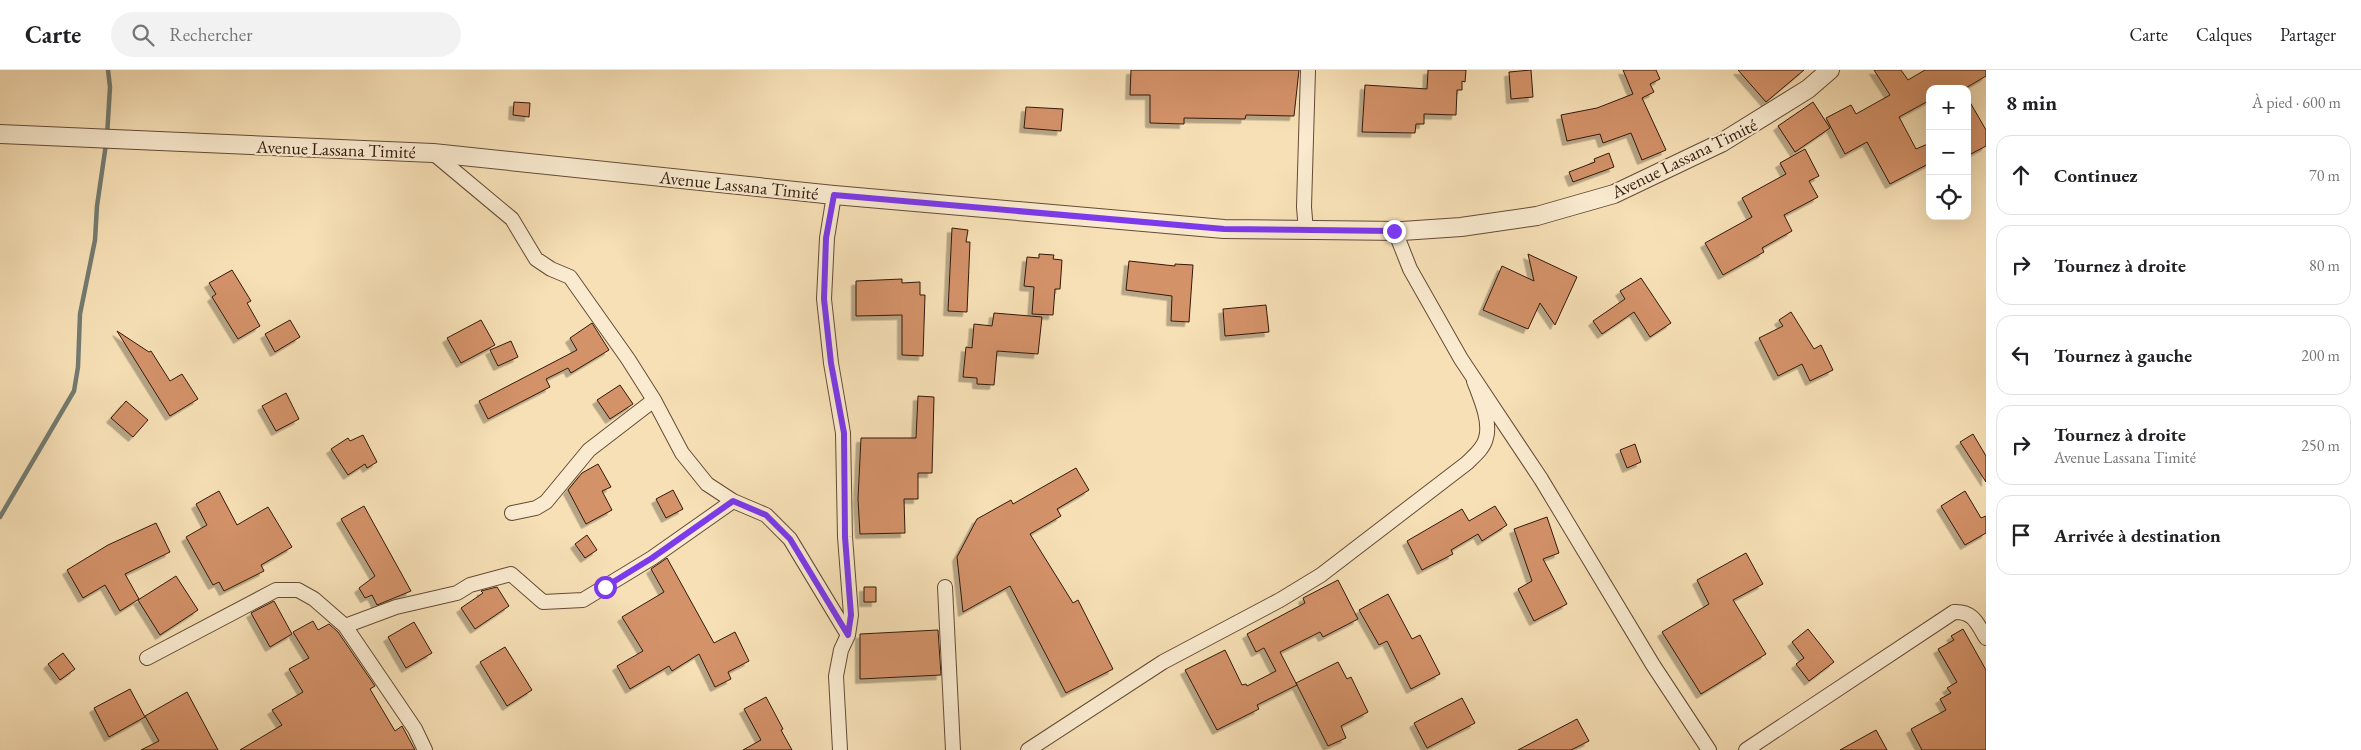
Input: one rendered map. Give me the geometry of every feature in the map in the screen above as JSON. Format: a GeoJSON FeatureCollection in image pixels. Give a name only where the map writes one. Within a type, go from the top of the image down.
{"type":"FeatureCollection","features":[{"type":"Feature","properties":{"kind":"street"},"geometry":{"type":"LineString","coordinates":[[1306,231],[1304,207],[1308,70]]}},
{"type":"Feature","properties":{"kind":"street","name":"Avenue Lassana Timité"},"geometry":{"type":"LineString","coordinates":[[0,134],[433,153],[834,195],[1224,229],[1394,231],[1460,228],[1537,216],[1614,194],[1721,143],[1808,89],[1830,70]]}},
{"type":"Feature","properties":{"kind":"street"},"geometry":{"type":"LineString","coordinates":[[433,153],[512,219],[536,259],[551,269],[570,277],[628,359],[654,400],[682,453],[707,484],[733,501],[766,515],[790,539],[848,635]]}},
{"type":"Feature","properties":{"kind":"street"},"geometry":{"type":"LineString","coordinates":[[834,195],[826,238],[824,299],[831,363],[844,433],[845,537],[851,615],[848,635],[841,650],[836,676],[840,750]]}},
{"type":"Feature","properties":{"kind":"street"},"geometry":{"type":"LineString","coordinates":[[1394,231],[1410,269],[1474,381],[1541,479],[1653,664],[1709,750]]}},
{"type":"Feature","properties":{"kind":"street"},"geometry":{"type":"LineString","coordinates":[[1028,750],[1163,662],[1280,600],[1321,575],[1467,463],[1480,450],[1486,439],[1483,408],[1474,381]]}},
{"type":"Feature","properties":{"kind":"street"},"geometry":{"type":"LineString","coordinates":[[512,513],[536,508],[546,502],[589,450],[654,400]]}},
{"type":"Feature","properties":{"kind":"street"},"geometry":{"type":"LineString","coordinates":[[345,626],[396,607],[457,593],[470,585],[511,574],[543,602],[583,600],[652,558],[733,501]]}},
{"type":"Feature","properties":{"kind":"street"},"geometry":{"type":"LineString","coordinates":[[945,587],[953,750]]}},
{"type":"Feature","properties":{"kind":"street"},"geometry":{"type":"LineString","coordinates":[[147,658],[276,590],[298,590],[314,599],[345,626],[416,729],[425,750]]}},
{"type":"Feature","properties":{"kind":"street"},"geometry":{"type":"LineString","coordinates":[[1746,750],[1954,612],[1964,612],[1972,615],[1986,638]]}},
{"type":"Feature","properties":{"kind":"building"},"geometry":{"type":"Polygon","coordinates":[[[1131,70],[1299,70],[1294,116],[1246,115],[1245,119],[1184,118],[1184,124],[1150,123],[1150,95],[1130,95],[1131,70]]]}},
{"type":"Feature","properties":{"kind":"building"},"geometry":{"type":"Polygon","coordinates":[[[1428,70],[1466,70],[1465,82],[1462,81],[1462,90],[1457,90],[1456,115],[1424,114],[1424,124],[1416,124],[1415,133],[1362,132],[1365,85],[1427,89],[1428,70]]]}},
{"type":"Feature","properties":{"kind":"building"},"geometry":{"type":"Polygon","coordinates":[[[1531,70],[1533,97],[1511,99],[1509,72],[1531,70]]]}},
{"type":"Feature","properties":{"kind":"building"},"geometry":{"type":"Polygon","coordinates":[[[1623,70],[1656,70],[1660,79],[1650,84],[1654,92],[1642,98],[1666,150],[1642,160],[1631,133],[1603,143],[1600,134],[1567,141],[1561,115],[1597,108],[1633,94],[1623,70]]]}},
{"type":"Feature","properties":{"kind":"building"},"geometry":{"type":"Polygon","coordinates":[[[1738,70],[1804,70],[1766,102],[1738,70]]]}},
{"type":"Feature","properties":{"kind":"building"},"geometry":{"type":"Polygon","coordinates":[[[1874,70],[1901,70],[1908,80],[1925,70],[1986,70],[1986,76],[1971,85],[1926,85],[1926,102],[1899,117],[1916,149],[1926,145],[1926,165],[1890,184],[1867,142],[1845,154],[1826,118],[1851,105],[1856,114],[1890,95],[1874,70]]]}},
{"type":"Feature","properties":{"kind":"building"},"geometry":{"type":"Polygon","coordinates":[[[514,102],[530,103],[529,117],[513,115],[514,102]]]}},
{"type":"Feature","properties":{"kind":"building"},"geometry":{"type":"Polygon","coordinates":[[[1813,102],[1830,128],[1795,152],[1778,126],[1813,102]]]}},
{"type":"Feature","properties":{"kind":"building"},"geometry":{"type":"Polygon","coordinates":[[[1971,104],[1986,130],[1986,146],[1971,154],[1971,104]]]}},
{"type":"Feature","properties":{"kind":"building"},"geometry":{"type":"Polygon","coordinates":[[[1026,107],[1063,109],[1061,131],[1024,128],[1026,107]]]}},
{"type":"Feature","properties":{"kind":"building"},"geometry":{"type":"Polygon","coordinates":[[[1805,149],[1819,176],[1809,181],[1818,197],[1784,215],[1792,231],[1762,248],[1764,252],[1723,275],[1705,243],[1752,217],[1742,198],[1786,174],[1780,163],[1805,149]]]}},
{"type":"Feature","properties":{"kind":"building"},"geometry":{"type":"Polygon","coordinates":[[[1609,153],[1614,167],[1573,182],[1569,172],[1595,162],[1594,159],[1609,153]]]}},
{"type":"Feature","properties":{"kind":"building"},"geometry":{"type":"Polygon","coordinates":[[[952,228],[968,230],[966,242],[970,242],[967,312],[948,311],[952,228]]]}},
{"type":"Feature","properties":{"kind":"building"},"geometry":{"type":"Polygon","coordinates":[[[1039,254],[1054,255],[1053,259],[1062,260],[1060,289],[1055,289],[1053,315],[1032,314],[1034,287],[1024,286],[1027,257],[1039,258],[1039,254]]]}},
{"type":"Feature","properties":{"kind":"building"},"geometry":{"type":"Polygon","coordinates":[[[1528,254],[1577,277],[1555,325],[1540,303],[1528,329],[1483,310],[1502,266],[1534,281],[1528,254]]]}},
{"type":"Feature","properties":{"kind":"building"},"geometry":{"type":"Polygon","coordinates":[[[1129,261],[1175,266],[1175,264],[1193,265],[1189,322],[1171,321],[1172,296],[1126,290],[1129,261]]]}},
{"type":"Feature","properties":{"kind":"building"},"geometry":{"type":"Polygon","coordinates":[[[232,270],[251,301],[247,303],[260,326],[238,339],[212,297],[216,294],[209,283],[232,270]]]}},
{"type":"Feature","properties":{"kind":"building"},"geometry":{"type":"Polygon","coordinates":[[[1641,278],[1671,323],[1650,337],[1634,312],[1602,334],[1593,321],[1625,299],[1620,291],[1641,278]]]}},
{"type":"Feature","properties":{"kind":"building"},"geometry":{"type":"Polygon","coordinates":[[[902,279],[902,283],[920,282],[920,295],[925,295],[923,356],[902,355],[902,315],[856,316],[856,281],[902,279]]]}},
{"type":"Feature","properties":{"kind":"building"},"geometry":{"type":"Polygon","coordinates":[[[1266,305],[1269,332],[1225,336],[1223,309],[1266,305]]]}},
{"type":"Feature","properties":{"kind":"building"},"geometry":{"type":"Polygon","coordinates":[[[1791,312],[1814,349],[1821,345],[1833,370],[1810,381],[1802,364],[1778,376],[1759,338],[1783,326],[1779,320],[1791,312]]]}},
{"type":"Feature","properties":{"kind":"building"},"geometry":{"type":"Polygon","coordinates":[[[994,313],[1042,317],[1038,354],[997,351],[994,385],[977,384],[977,378],[963,377],[966,347],[972,348],[974,324],[992,326],[994,313]]]}},
{"type":"Feature","properties":{"kind":"building"},"geometry":{"type":"Polygon","coordinates":[[[290,320],[300,337],[275,352],[265,334],[290,320]]]}},
{"type":"Feature","properties":{"kind":"building"},"geometry":{"type":"Polygon","coordinates":[[[481,320],[495,345],[461,363],[447,338],[481,320]]]}},
{"type":"Feature","properties":{"kind":"building"},"geometry":{"type":"Polygon","coordinates":[[[592,323],[609,350],[571,373],[568,368],[546,379],[550,387],[488,419],[479,401],[577,350],[570,338],[592,323]]]}},
{"type":"Feature","properties":{"kind":"building"},"geometry":{"type":"Polygon","coordinates":[[[117,331],[149,352],[151,351],[170,381],[182,374],[198,399],[170,416],[117,331]]]}},
{"type":"Feature","properties":{"kind":"building"},"geometry":{"type":"Polygon","coordinates":[[[511,341],[518,357],[498,366],[490,350],[511,341]]]}},
{"type":"Feature","properties":{"kind":"building"},"geometry":{"type":"Polygon","coordinates":[[[620,385],[633,404],[610,419],[597,400],[620,385]]]}},
{"type":"Feature","properties":{"kind":"building"},"geometry":{"type":"Polygon","coordinates":[[[286,393],[299,419],[276,431],[262,406],[286,393]]]}},
{"type":"Feature","properties":{"kind":"building"},"geometry":{"type":"Polygon","coordinates":[[[918,396],[934,397],[932,473],[918,473],[918,499],[904,499],[905,533],[860,534],[858,499],[861,438],[916,438],[918,396]]]}},
{"type":"Feature","properties":{"kind":"building"},"geometry":{"type":"Polygon","coordinates":[[[126,401],[148,420],[133,437],[111,418],[126,401]]]}},
{"type":"Feature","properties":{"kind":"building"},"geometry":{"type":"Polygon","coordinates":[[[1973,434],[1986,456],[1986,482],[1960,442],[1973,434]]]}},
{"type":"Feature","properties":{"kind":"building"},"geometry":{"type":"Polygon","coordinates":[[[363,435],[377,462],[367,468],[365,464],[348,475],[331,449],[348,438],[350,441],[363,435]]]}},
{"type":"Feature","properties":{"kind":"building"},"geometry":{"type":"Polygon","coordinates":[[[1635,444],[1641,462],[1627,468],[1620,450],[1635,444]]]}},
{"type":"Feature","properties":{"kind":"building"},"geometry":{"type":"Polygon","coordinates":[[[598,464],[611,487],[602,491],[612,510],[586,524],[568,490],[582,473],[598,464]]]}},
{"type":"Feature","properties":{"kind":"building"},"geometry":{"type":"Polygon","coordinates":[[[1076,468],[1089,490],[1057,509],[1061,516],[1030,534],[1073,603],[1078,600],[1113,669],[1066,693],[1010,586],[963,612],[957,557],[977,519],[1011,500],[1013,504],[1076,468]]]}},
{"type":"Feature","properties":{"kind":"building"},"geometry":{"type":"Polygon","coordinates":[[[673,490],[683,509],[666,518],[656,499],[673,490]]]}},
{"type":"Feature","properties":{"kind":"building"},"geometry":{"type":"Polygon","coordinates":[[[219,491],[237,525],[268,507],[292,547],[261,565],[264,571],[224,591],[219,582],[213,585],[186,537],[207,525],[196,504],[219,491]]]}},
{"type":"Feature","properties":{"kind":"building"},"geometry":{"type":"Polygon","coordinates":[[[1965,491],[1981,518],[1986,516],[1986,533],[1965,545],[1941,506],[1965,491]]]}},
{"type":"Feature","properties":{"kind":"building"},"geometry":{"type":"Polygon","coordinates":[[[364,506],[411,591],[377,605],[372,595],[365,598],[359,588],[375,576],[341,519],[364,506]]]}},
{"type":"Feature","properties":{"kind":"building"},"geometry":{"type":"Polygon","coordinates":[[[1495,506],[1507,525],[1482,541],[1478,534],[1451,550],[1453,554],[1422,570],[1407,541],[1462,509],[1469,521],[1495,506]]]}},
{"type":"Feature","properties":{"kind":"building"},"geometry":{"type":"Polygon","coordinates":[[[1547,517],[1559,553],[1543,559],[1567,604],[1534,621],[1518,589],[1532,581],[1514,529],[1547,517]]]}},
{"type":"Feature","properties":{"kind":"building"},"geometry":{"type":"Polygon","coordinates":[[[156,523],[170,552],[125,574],[139,599],[120,611],[105,585],[83,598],[67,570],[108,545],[156,523]]]}},
{"type":"Feature","properties":{"kind":"building"},"geometry":{"type":"Polygon","coordinates":[[[587,535],[597,550],[585,558],[575,544],[587,535]]]}},
{"type":"Feature","properties":{"kind":"building"},"geometry":{"type":"Polygon","coordinates":[[[1746,553],[1763,584],[1733,600],[1766,654],[1701,694],[1662,632],[1709,604],[1697,580],[1746,553]]]}},
{"type":"Feature","properties":{"kind":"building"},"geometry":{"type":"Polygon","coordinates":[[[667,558],[714,643],[735,632],[749,661],[728,672],[731,679],[715,687],[699,654],[672,671],[669,666],[630,689],[617,666],[643,651],[622,617],[664,592],[651,569],[667,558]]]}},
{"type":"Feature","properties":{"kind":"building"},"geometry":{"type":"Polygon","coordinates":[[[176,576],[198,610],[160,635],[138,600],[176,576]]]}},
{"type":"Feature","properties":{"kind":"building"},"geometry":{"type":"Polygon","coordinates":[[[1338,580],[1358,619],[1323,637],[1320,632],[1280,652],[1297,685],[1257,705],[1259,709],[1217,730],[1185,670],[1225,650],[1242,685],[1246,684],[1247,686],[1276,671],[1264,648],[1256,652],[1247,634],[1305,603],[1303,598],[1338,580]]]}},
{"type":"Feature","properties":{"kind":"building"},"geometry":{"type":"Polygon","coordinates":[[[497,587],[509,606],[475,629],[461,608],[483,593],[481,591],[497,587]]]}},
{"type":"Feature","properties":{"kind":"building"},"geometry":{"type":"Polygon","coordinates":[[[864,587],[876,587],[876,602],[864,602],[864,587]]]}},
{"type":"Feature","properties":{"kind":"building"},"geometry":{"type":"Polygon","coordinates":[[[1388,594],[1412,639],[1420,635],[1440,674],[1411,689],[1387,641],[1379,645],[1359,610],[1388,594]]]}},
{"type":"Feature","properties":{"kind":"building"},"geometry":{"type":"Polygon","coordinates":[[[274,601],[292,634],[270,647],[251,613],[274,601]]]}},
{"type":"Feature","properties":{"kind":"building"},"geometry":{"type":"Polygon","coordinates":[[[313,621],[318,630],[329,624],[338,632],[375,686],[370,689],[395,731],[402,726],[415,750],[240,750],[282,725],[272,710],[303,692],[289,669],[309,658],[293,632],[313,621]]]}},
{"type":"Feature","properties":{"kind":"building"},"geometry":{"type":"Polygon","coordinates":[[[414,622],[432,653],[406,668],[388,637],[414,622]]]}},
{"type":"Feature","properties":{"kind":"building"},"geometry":{"type":"Polygon","coordinates":[[[1808,629],[1834,662],[1809,681],[1796,664],[1804,658],[1792,642],[1808,629]]]}},
{"type":"Feature","properties":{"kind":"building"},"geometry":{"type":"Polygon","coordinates":[[[1963,629],[1986,670],[1986,750],[1922,750],[1911,729],[1946,710],[1940,699],[1951,693],[1947,688],[1957,682],[1938,649],[1954,640],[1951,636],[1963,629]]]}},
{"type":"Feature","properties":{"kind":"building"},"geometry":{"type":"Polygon","coordinates":[[[938,630],[941,675],[860,679],[860,634],[938,630]]]}},
{"type":"Feature","properties":{"kind":"building"},"geometry":{"type":"Polygon","coordinates":[[[505,647],[532,690],[507,706],[480,662],[505,647]]]}},
{"type":"Feature","properties":{"kind":"building"},"geometry":{"type":"Polygon","coordinates":[[[63,653],[75,669],[60,680],[48,664],[63,653]]]}},
{"type":"Feature","properties":{"kind":"building"},"geometry":{"type":"Polygon","coordinates":[[[1338,662],[1347,679],[1351,677],[1368,712],[1341,726],[1346,738],[1328,746],[1296,683],[1338,662]]]}},
{"type":"Feature","properties":{"kind":"building"},"geometry":{"type":"Polygon","coordinates":[[[130,689],[145,717],[109,737],[94,708],[130,689]]]}},
{"type":"Feature","properties":{"kind":"building"},"geometry":{"type":"Polygon","coordinates":[[[187,692],[218,750],[141,750],[159,741],[145,716],[187,692]]]}},
{"type":"Feature","properties":{"kind":"building"},"geometry":{"type":"Polygon","coordinates":[[[766,697],[792,750],[743,750],[761,740],[744,709],[766,697]]]}},
{"type":"Feature","properties":{"kind":"building"},"geometry":{"type":"Polygon","coordinates":[[[1462,698],[1475,723],[1427,748],[1414,723],[1462,698]]]}},
{"type":"Feature","properties":{"kind":"building"},"geometry":{"type":"Polygon","coordinates":[[[1577,719],[1589,741],[1571,750],[1518,750],[1577,719]]]}},
{"type":"Feature","properties":{"kind":"building"},"geometry":{"type":"Polygon","coordinates":[[[1876,730],[1887,750],[1840,750],[1876,730]]]}},
{"type":"Feature","properties":{"kind":"waterway"},"geometry":{"type":"LineString","coordinates":[[107,136],[110,87],[108,70]]}},
{"type":"Feature","properties":{"kind":"waterway"},"geometry":{"type":"LineString","coordinates":[[0,517],[74,391],[78,367],[80,314],[95,240],[97,206],[106,144]]}},
{"type":"Feature","properties":{"kind":"route"},"geometry":{"type":"LineString","coordinates":[[605,587],[652,558],[733,501],[766,515],[790,539],[848,635],[851,615],[845,537],[844,433],[831,363],[824,299],[826,238],[834,195],[1224,229],[1343,232],[1394,231]]}}]}
